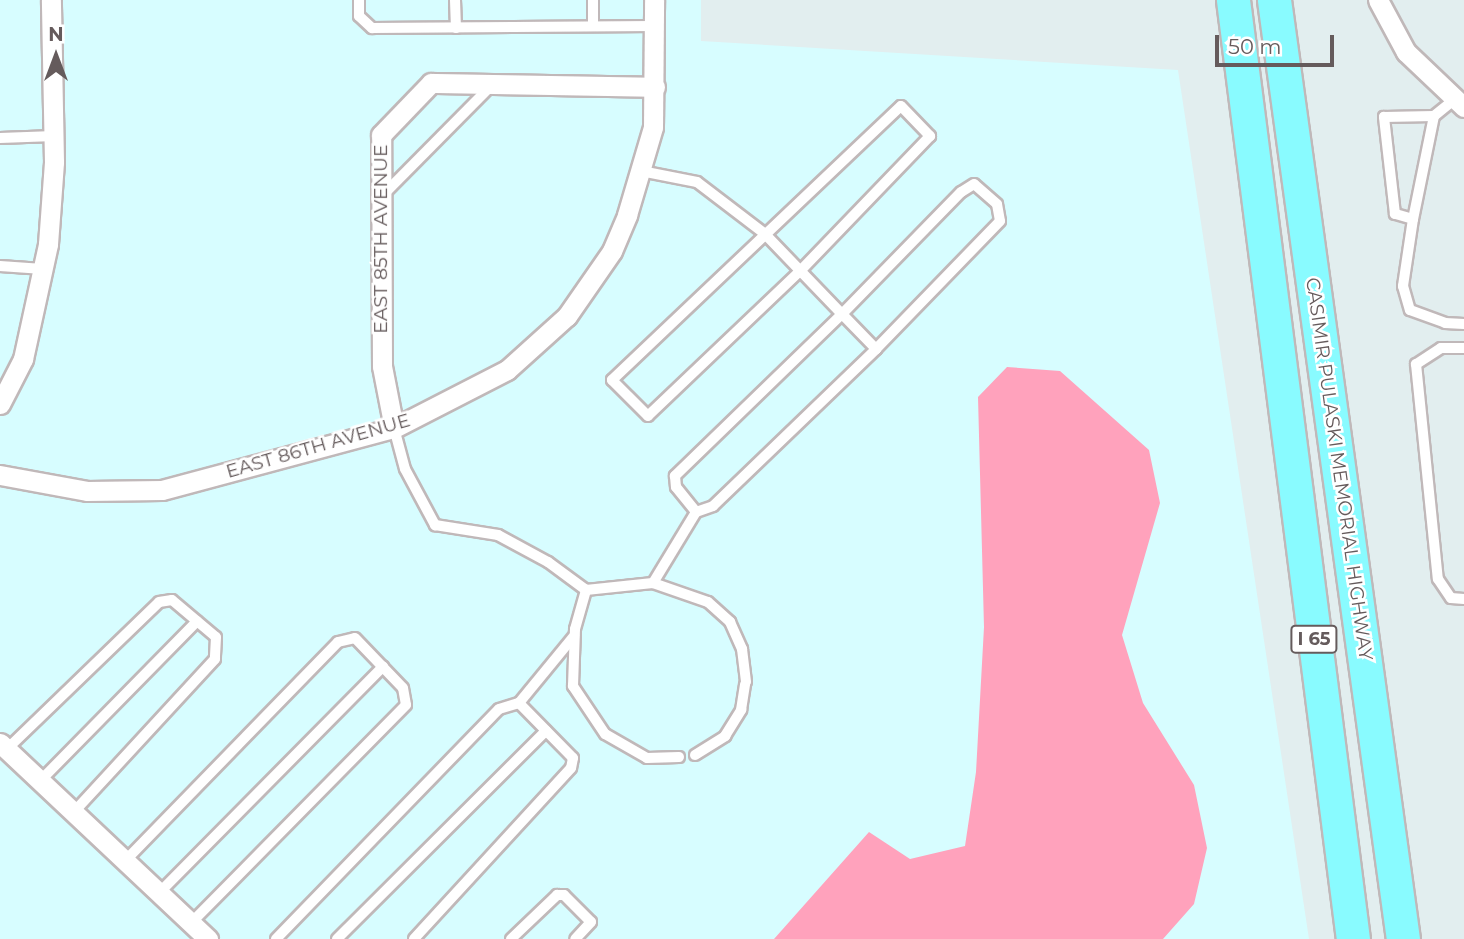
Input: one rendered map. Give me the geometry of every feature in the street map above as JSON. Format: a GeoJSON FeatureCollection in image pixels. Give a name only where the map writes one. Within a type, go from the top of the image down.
{"type":"FeatureCollection","features":[{"type":"Feature","properties":{"kind":"highway","name":"I 65"},"geometry":{"type":"LineString","coordinates":[[1233,0],[1353,939]]}},
{"type":"Feature","properties":{"kind":"highway","name":"CASIMIR PULASKI MEMORIAL HIGHWAY"},"geometry":{"type":"LineString","coordinates":[[1274,0],[1403,939]]}},
{"type":"Feature","properties":{"kind":"street"},"geometry":{"type":"LineString","coordinates":[[1,401],[23,359],[43,269],[54,136],[51,0]]}},
{"type":"Feature","properties":{"kind":"street","name":"EAST 86TH AVENUE"},"geometry":{"type":"LineString","coordinates":[[0,475],[87,491],[162,490],[394,428],[507,370],[567,316],[612,251],[641,171],[653,127],[654,0]]}},
{"type":"Feature","properties":{"kind":"street"},"geometry":{"type":"LineString","coordinates":[[1378,0],[1406,52],[1456,101]]}},
{"type":"Feature","properties":{"kind":"street","name":"EAST 85TH AVENUE"},"geometry":{"type":"LineString","coordinates":[[394,428],[382,366],[381,135],[431,83],[654,87]]}},
{"type":"Feature","properties":{"kind":"street"},"geometry":{"type":"LineString","coordinates":[[3,746],[123,862],[208,939]]}},
{"type":"Feature","properties":{"kind":"lane"},"geometry":{"type":"LineString","coordinates":[[359,0],[359,16],[372,29],[654,26]]}},
{"type":"Feature","properties":{"kind":"lane"},"geometry":{"type":"LineString","coordinates":[[455,0],[456,28]]}},
{"type":"Feature","properties":{"kind":"lane"},"geometry":{"type":"LineString","coordinates":[[593,0],[593,26]]}},
{"type":"Feature","properties":{"kind":"lane"},"geometry":{"type":"LineString","coordinates":[[380,198],[493,84]]}},
{"type":"Feature","properties":{"kind":"lane"},"geometry":{"type":"LineString","coordinates":[[1413,219],[1395,214],[1384,117],[1434,116],[1456,101]]}},
{"type":"Feature","properties":{"kind":"lane"},"geometry":{"type":"LineString","coordinates":[[901,106],[930,136],[800,271],[648,416],[612,380],[764,233],[901,106]]}},
{"type":"Feature","properties":{"kind":"lane"},"geometry":{"type":"LineString","coordinates":[[1434,116],[1413,219],[1403,286],[1410,310],[1445,323],[1464,324]]}},
{"type":"Feature","properties":{"kind":"lane"},"geometry":{"type":"LineString","coordinates":[[0,138],[54,136]]}},
{"type":"Feature","properties":{"kind":"lane"},"geometry":{"type":"LineString","coordinates":[[641,171],[697,182],[764,233],[876,349]]}},
{"type":"Feature","properties":{"kind":"lane"},"geometry":{"type":"LineString","coordinates":[[653,583],[696,512],[713,506],[876,349],[1000,221],[997,204],[974,184],[961,192],[842,314],[675,476],[676,487],[696,512]]}},
{"type":"Feature","properties":{"kind":"lane"},"geometry":{"type":"LineString","coordinates":[[0,266],[43,269]]}},
{"type":"Feature","properties":{"kind":"lane"},"geometry":{"type":"LineString","coordinates":[[1464,348],[1441,348],[1416,364],[1438,579],[1451,598],[1464,599]]}},
{"type":"Feature","properties":{"kind":"lane"},"geometry":{"type":"LineString","coordinates":[[394,428],[405,469],[435,526],[498,535],[586,590],[653,583],[708,602],[730,622],[743,649],[746,683],[741,710],[725,736],[695,755]]}},
{"type":"Feature","properties":{"kind":"lane"},"geometry":{"type":"LineString","coordinates":[[586,590],[574,636],[573,686],[605,734],[647,758],[679,757]]}},
{"type":"Feature","properties":{"kind":"lane"},"geometry":{"type":"LineString","coordinates":[[3,746],[159,602],[172,600],[216,637],[215,659],[73,813]]}},
{"type":"Feature","properties":{"kind":"lane"},"geometry":{"type":"LineString","coordinates":[[40,781],[197,621]]}},
{"type":"Feature","properties":{"kind":"lane"},"geometry":{"type":"LineString","coordinates":[[276,939],[499,709],[519,703],[574,636]]}},
{"type":"Feature","properties":{"kind":"lane"},"geometry":{"type":"LineString","coordinates":[[123,862],[338,642],[355,638],[403,688],[406,705],[190,924]]}},
{"type":"Feature","properties":{"kind":"lane"},"geometry":{"type":"LineString","coordinates":[[158,894],[383,667]]}},
{"type":"Feature","properties":{"kind":"lane"},"geometry":{"type":"LineString","coordinates":[[414,939],[571,768],[573,758],[519,703]]}},
{"type":"Feature","properties":{"kind":"lane"},"geometry":{"type":"LineString","coordinates":[[337,939],[546,731]]}},
{"type":"Feature","properties":{"kind":"lane"},"geometry":{"type":"LineString","coordinates":[[511,939],[557,895],[564,895],[591,922],[575,939]]}},
{"type":"Feature","properties":{"kind":"shaded area"},"geometry":{"type":"Polygon","coordinates":[[[0,0],[701,0],[701,41],[1178,70],[1309,939],[0,939],[0,0]]]}},
{"type":"Feature","properties":{"kind":"shaded area"},"geometry":{"type":"Polygon","coordinates":[[[1007,367],[1060,371],[1149,450],[1160,503],[1122,635],[1143,703],[1194,785],[1207,848],[1194,904],[1163,939],[774,939],[869,832],[910,859],[965,846],[976,772],[984,627],[978,397],[1007,367]]]}}]}
